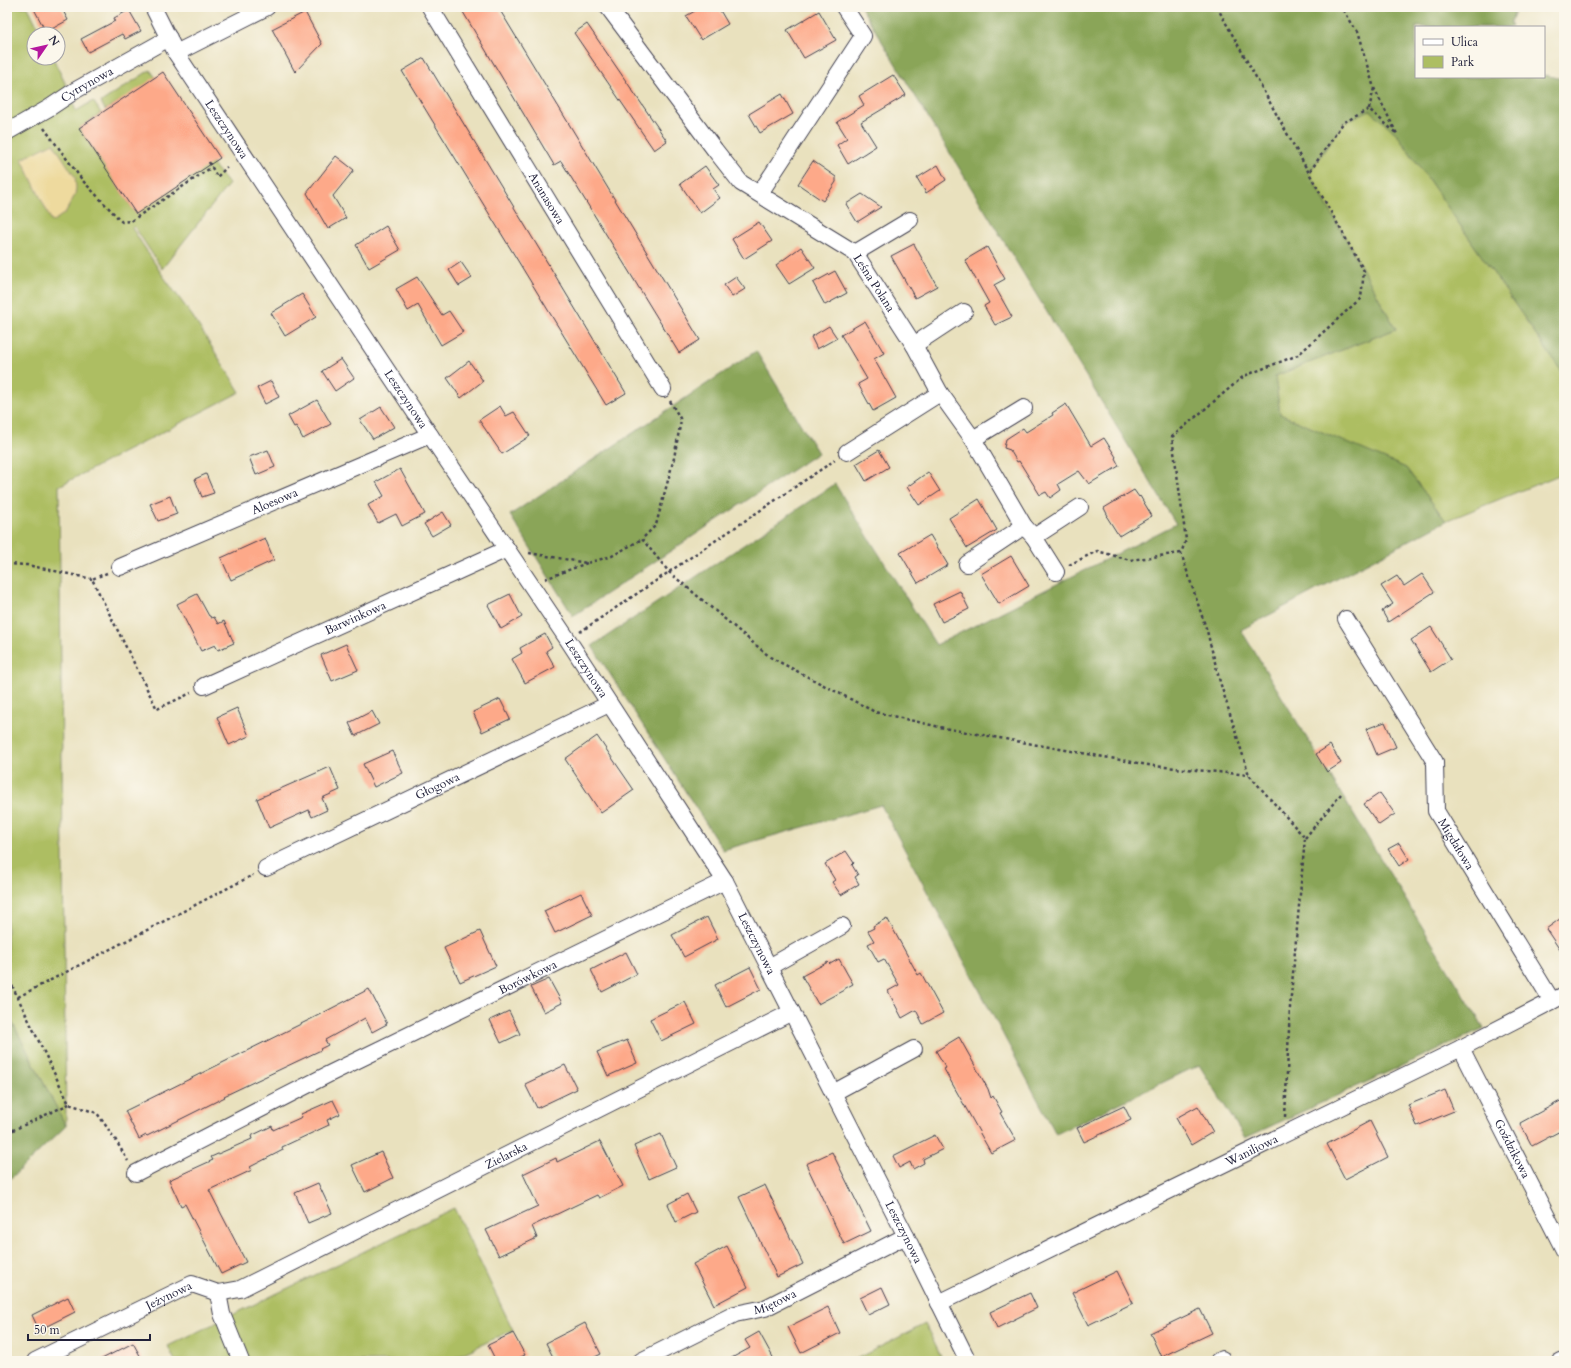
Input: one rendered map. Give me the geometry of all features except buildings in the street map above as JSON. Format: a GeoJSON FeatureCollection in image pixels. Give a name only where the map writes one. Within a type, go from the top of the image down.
{"type":"FeatureCollection","features":[{"type":"Feature","properties":{"kind":"street","name":"Leszczynowa"},"geometry":{"type":"LineString","coordinates":[[153,7],[176,52],[568,640],[725,881],[968,1361]]}},
{"type":"Feature","properties":{"kind":"street"},"geometry":{"type":"LineString","coordinates":[[176,52],[267,7]]}},
{"type":"Feature","properties":{"kind":"street","name":"Ananasowa"},"geometry":{"type":"LineString","coordinates":[[430,7],[662,390]]}},
{"type":"Feature","properties":{"kind":"street","name":"Leśna Polana"},"geometry":{"type":"LineString","coordinates":[[608,7],[741,183],[760,193],[855,253],[914,345],[940,393],[973,439],[1029,532],[1056,572]]}},
{"type":"Feature","properties":{"kind":"street"},"geometry":{"type":"LineString","coordinates":[[760,193],[863,36],[844,7]]}},
{"type":"Feature","properties":{"kind":"street","name":"Cytrynowa"},"geometry":{"type":"LineString","coordinates":[[7,132],[49,108],[76,90],[168,38]]}},
{"type":"Feature","properties":{"kind":"street"},"geometry":{"type":"LineString","coordinates":[[855,253],[910,220]]}},
{"type":"Feature","properties":{"kind":"street"},"geometry":{"type":"LineString","coordinates":[[914,345],[964,312]]}},
{"type":"Feature","properties":{"kind":"street"},"geometry":{"type":"LineString","coordinates":[[847,452],[940,393]]}},
{"type":"Feature","properties":{"kind":"street"},"geometry":{"type":"LineString","coordinates":[[973,439],[1024,408]]}},
{"type":"Feature","properties":{"kind":"street","name":"Aloesowa"},"geometry":{"type":"LineString","coordinates":[[120,568],[430,435]]}},
{"type":"Feature","properties":{"kind":"street"},"geometry":{"type":"LineString","coordinates":[[967,564],[1080,508]]}},
{"type":"Feature","properties":{"kind":"street","name":"Barwinkowa"},"geometry":{"type":"LineString","coordinates":[[204,686],[507,550]]}},
{"type":"Feature","properties":{"kind":"street","name":"Migdałowa"},"geometry":{"type":"LineString","coordinates":[[1346,619],[1435,762],[1436,811],[1558,998]]}},
{"type":"Feature","properties":{"kind":"street","name":"Głogowa"},"geometry":{"type":"LineString","coordinates":[[266,868],[609,704]]}},
{"type":"Feature","properties":{"kind":"street","name":"Borówkowa"},"geometry":{"type":"LineString","coordinates":[[136,1173],[331,1073],[725,881]]}},
{"type":"Feature","properties":{"kind":"street"},"geometry":{"type":"LineString","coordinates":[[769,967],[842,926]]}},
{"type":"Feature","properties":{"kind":"street","name":"Waniliowa"},"geometry":{"type":"LineString","coordinates":[[939,1303],[1461,1048],[1558,998]]}},
{"type":"Feature","properties":{"kind":"street","name":"Zielarska"},"geometry":{"type":"LineString","coordinates":[[218,1293],[240,1289],[792,1012]]}},
{"type":"Feature","properties":{"kind":"street","name":"Goździkowa"},"geometry":{"type":"LineString","coordinates":[[1461,1048],[1564,1250]]}},
{"type":"Feature","properties":{"kind":"street"},"geometry":{"type":"LineString","coordinates":[[833,1093],[914,1049]]}},
{"type":"Feature","properties":{"kind":"street","name":"Miętowa"},"geometry":{"type":"LineString","coordinates":[[641,1361],[735,1314],[765,1308],[906,1236]]}},
{"type":"Feature","properties":{"kind":"street","name":"Jeżynowa"},"geometry":{"type":"LineString","coordinates":[[35,1361],[192,1284],[218,1293]]}},
{"type":"Feature","properties":{"kind":"street"},"geometry":{"type":"LineString","coordinates":[[218,1293],[222,1314],[241,1361]]}},
{"type":"Feature","properties":{"kind":"path"},"geometry":{"type":"LineString","coordinates":[[1217,7],[1364,271],[1360,298],[1298,355],[1244,376],[1172,436],[1186,540],[1182,553],[1207,631],[1220,682],[1249,775],[1305,838]]}},
{"type":"Feature","properties":{"kind":"path"},"geometry":{"type":"LineString","coordinates":[[1342,7],[1357,32],[1374,88],[1397,134],[1369,109]]}},
{"type":"Feature","properties":{"kind":"path"},"geometry":{"type":"LineString","coordinates":[[1309,173],[1343,123],[1369,109],[1374,88]]}},
{"type":"Feature","properties":{"kind":"path"},"geometry":{"type":"LineString","coordinates":[[41,124],[83,181],[122,222],[131,221],[212,167]]}},
{"type":"Feature","properties":{"kind":"path"},"geometry":{"type":"LineString","coordinates":[[209,162],[217,177],[227,167]]}},
{"type":"Feature","properties":{"kind":"path"},"geometry":{"type":"LineString","coordinates":[[530,584],[587,563],[612,556],[642,539],[656,525],[674,458],[681,420],[662,390]]}},
{"type":"Feature","properties":{"kind":"path"},"geometry":{"type":"LineString","coordinates":[[568,640],[847,452]]}},
{"type":"Feature","properties":{"kind":"path"},"geometry":{"type":"LineString","coordinates":[[642,539],[669,572],[770,657],[875,712],[944,728],[1154,766],[1249,775]]}},
{"type":"Feature","properties":{"kind":"path"},"geometry":{"type":"LineString","coordinates":[[507,550],[587,563]]}},
{"type":"Feature","properties":{"kind":"path"},"geometry":{"type":"LineString","coordinates":[[1056,572],[1097,551],[1130,560],[1182,553]]}},
{"type":"Feature","properties":{"kind":"path"},"geometry":{"type":"LineString","coordinates":[[7,564],[27,565],[92,579],[120,568]]}},
{"type":"Feature","properties":{"kind":"path"},"geometry":{"type":"LineString","coordinates":[[92,579],[157,709],[204,686]]}},
{"type":"Feature","properties":{"kind":"path"},"geometry":{"type":"LineString","coordinates":[[1284,1134],[1290,1007],[1305,838],[1341,794]]}},
{"type":"Feature","properties":{"kind":"path"},"geometry":{"type":"LineString","coordinates":[[18,997],[266,868]]}},
{"type":"Feature","properties":{"kind":"path"},"geometry":{"type":"LineString","coordinates":[[7,975],[69,1104]]}},
{"type":"Feature","properties":{"kind":"path"},"geometry":{"type":"LineString","coordinates":[[7,1133],[69,1104],[96,1113],[115,1139],[136,1173]]}},
{"type":"Feature","properties":{"kind":"green space"},"geometry":{"type":"Polygon","coordinates":[[[7,7],[28,7],[37,26],[26,26],[26,66],[57,66],[76,111],[93,101],[101,113],[79,128],[135,212],[212,163],[229,184],[162,269],[134,226],[132,228],[161,273],[193,317],[240,392],[59,486],[66,1126],[7,1012],[7,7]]]}},
{"type":"Feature","properties":{"kind":"green space"},"geometry":{"type":"Polygon","coordinates":[[[861,7],[1517,7],[1510,23],[1512,26],[1415,26],[1415,78],[1545,78],[1545,75],[1564,79],[1564,375],[1397,134],[1370,110],[1343,123],[1309,173],[1396,329],[1275,376],[1280,414],[1406,468],[1446,521],[1241,630],[1484,1028],[1245,1138],[1199,1065],[1056,1134],[881,805],[723,850],[592,646],[835,484],[936,645],[1176,524],[861,7]]]}},
{"type":"Feature","properties":{"kind":"green space"},"geometry":{"type":"Polygon","coordinates":[[[150,70],[157,79],[124,107],[120,101],[105,110],[101,102],[150,70]]]}},
{"type":"Feature","properties":{"kind":"green space"},"geometry":{"type":"Polygon","coordinates":[[[1369,109],[1397,134],[1564,375],[1564,473],[1446,521],[1406,468],[1280,415],[1275,376],[1396,329],[1309,173],[1343,123],[1369,109]]]}},
{"type":"Feature","properties":{"kind":"green space"},"geometry":{"type":"Polygon","coordinates":[[[756,351],[818,453],[573,616],[510,515],[756,351]]]}},
{"type":"Feature","properties":{"kind":"green space"},"geometry":{"type":"Polygon","coordinates":[[[7,1012],[66,1126],[7,1182],[7,1012]]]}},
{"type":"Feature","properties":{"kind":"green space"},"geometry":{"type":"Polygon","coordinates":[[[454,1208],[513,1330],[447,1361],[175,1361],[168,1346],[454,1208]]]}},
{"type":"Feature","properties":{"kind":"green space"},"geometry":{"type":"Polygon","coordinates":[[[925,1324],[943,1361],[852,1361],[925,1324]]]}},
{"type":"Feature","properties":{"kind":"sand"},"geometry":{"type":"Polygon","coordinates":[[[53,143],[75,177],[76,188],[75,195],[65,213],[52,222],[22,159],[53,143]]]}}]}
